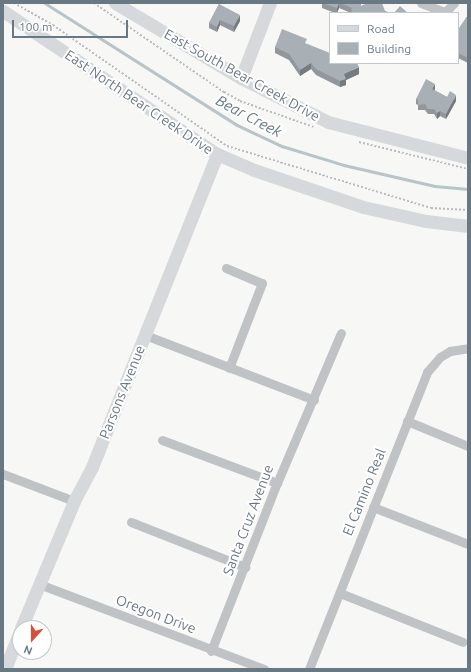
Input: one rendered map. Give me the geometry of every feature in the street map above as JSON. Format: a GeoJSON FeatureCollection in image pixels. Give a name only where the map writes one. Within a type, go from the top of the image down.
{"type":"FeatureCollection","features":[{"type":"Feature","properties":{"kind":"street","name":"East South Bear Creek Drive"},"geometry":{"type":"LineString","coordinates":[[115,3],[241,78],[328,122],[468,158]]}},
{"type":"Feature","properties":{"kind":"street"},"geometry":{"type":"LineString","coordinates":[[241,78],[270,3]]}},
{"type":"Feature","properties":{"kind":"street"},"geometry":{"type":"LineString","coordinates":[[421,3],[445,12],[454,3]]}},
{"type":"Feature","properties":{"kind":"street","name":"East North Bear Creek Drive"},"geometry":{"type":"LineString","coordinates":[[3,11],[217,154],[254,170],[363,207],[426,221],[468,226]]}},
{"type":"Feature","properties":{"kind":"street","name":"Parsons Avenue"},"geometry":{"type":"LineString","coordinates":[[24,620],[74,501],[92,467],[217,154]]}},
{"type":"Feature","properties":{"kind":"street"},"geometry":{"type":"LineString","coordinates":[[226,268],[262,283],[229,368]]}},
{"type":"Feature","properties":{"kind":"street","name":"Santa Cruz Avenue"},"geometry":{"type":"LineString","coordinates":[[211,651],[245,568],[277,483],[314,400],[341,333]]}},
{"type":"Feature","properties":{"kind":"street"},"geometry":{"type":"LineString","coordinates":[[145,335],[314,400]]}},
{"type":"Feature","properties":{"kind":"street","name":"El Camino Real"},"geometry":{"type":"LineString","coordinates":[[309,669],[427,372],[440,357],[450,351],[468,348]]}},
{"type":"Feature","properties":{"kind":"street"},"geometry":{"type":"LineString","coordinates":[[407,421],[468,446]]}},
{"type":"Feature","properties":{"kind":"street"},"geometry":{"type":"LineString","coordinates":[[162,440],[277,483]]}},
{"type":"Feature","properties":{"kind":"street"},"geometry":{"type":"LineString","coordinates":[[3,474],[74,501]]}},
{"type":"Feature","properties":{"kind":"street"},"geometry":{"type":"LineString","coordinates":[[373,507],[468,544]]}},
{"type":"Feature","properties":{"kind":"street"},"geometry":{"type":"LineString","coordinates":[[130,522],[245,568]]}},
{"type":"Feature","properties":{"kind":"street","name":"Oregon Drive"},"geometry":{"type":"LineString","coordinates":[[39,584],[211,651],[264,669]]}},
{"type":"Feature","properties":{"kind":"street"},"geometry":{"type":"LineString","coordinates":[[340,593],[463,642]]}},
{"type":"Feature","properties":{"kind":"street"},"geometry":{"type":"LineString","coordinates":[[5,669],[12,651]]}},
{"type":"Feature","properties":{"kind":"path"},"geometry":{"type":"LineString","coordinates":[[14,3],[53,25],[227,146],[431,208],[468,210]]}},
{"type":"Feature","properties":{"kind":"building"},"geometry":{"type":"Polygon","coordinates":[[[323,3],[339,3],[337,8],[323,3]]]}},
{"type":"Feature","properties":{"kind":"building"},"geometry":{"type":"Polygon","coordinates":[[[340,3],[361,3],[361,6],[367,3],[382,3],[385,11],[388,12],[352,12],[352,8],[340,3]]]}},
{"type":"Feature","properties":{"kind":"building"},"geometry":{"type":"Polygon","coordinates":[[[219,4],[240,15],[234,26],[220,20],[217,27],[209,23],[219,4]]]}},
{"type":"Feature","properties":{"kind":"building"},"geometry":{"type":"Polygon","coordinates":[[[400,6],[407,12],[395,12],[400,6]]]}},
{"type":"Feature","properties":{"kind":"building"},"geometry":{"type":"Polygon","coordinates":[[[468,15],[468,58],[459,54],[459,28],[468,15]]]}},
{"type":"Feature","properties":{"kind":"building"},"geometry":{"type":"Polygon","coordinates":[[[282,29],[307,39],[305,43],[329,53],[329,64],[358,64],[359,67],[344,74],[346,79],[340,81],[316,69],[311,63],[300,70],[289,54],[275,47],[282,29]]]}},
{"type":"Feature","properties":{"kind":"building"},"geometry":{"type":"Polygon","coordinates":[[[426,79],[435,84],[432,89],[447,97],[450,91],[456,95],[446,114],[440,111],[437,113],[434,109],[428,109],[425,104],[418,105],[418,100],[416,99],[426,79]]]}},
{"type":"Feature","properties":{"kind":"waterway","name":"Bear Creek"},"geometry":{"type":"LineString","coordinates":[[45,3],[237,125],[282,146],[344,165],[435,186],[468,189]]}}]}
